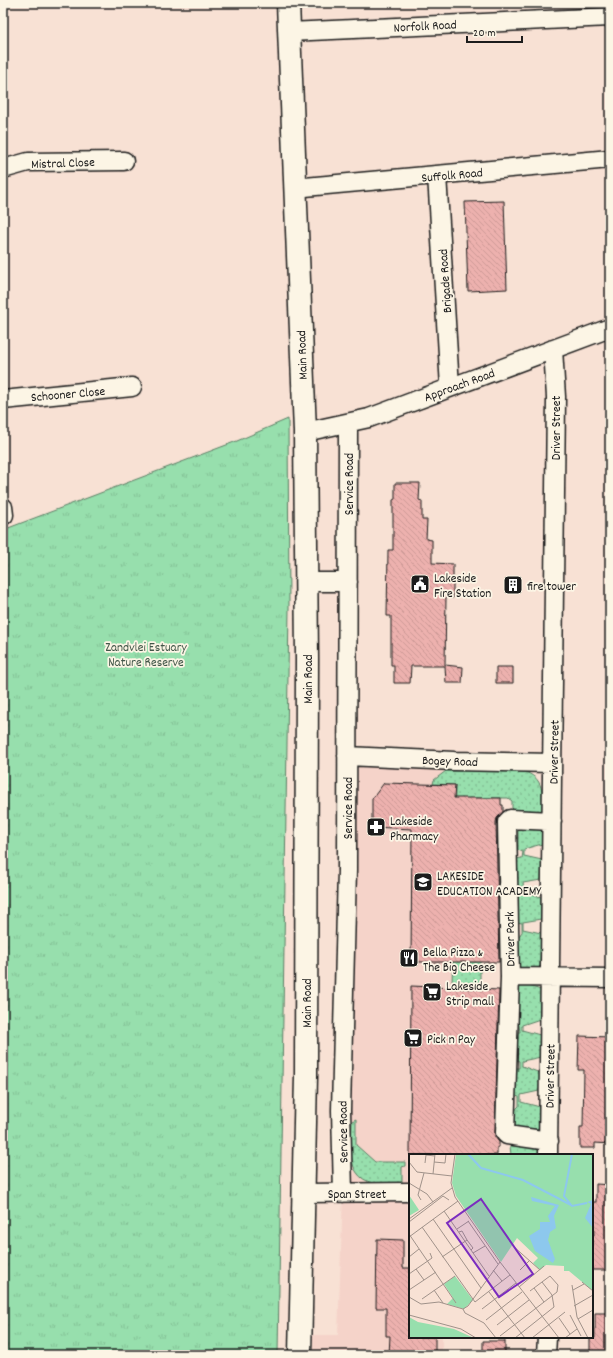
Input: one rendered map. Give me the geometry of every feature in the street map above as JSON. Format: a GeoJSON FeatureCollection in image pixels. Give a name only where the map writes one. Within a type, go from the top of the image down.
{"type":"FeatureCollection","features":[{"type":"Feature","properties":{"kind":"main road","name":"Main Road"},"geometry":{"type":"LineString","coordinates":[[288,3],[294,188],[305,432],[306,1076],[300,1355]]}},
{"type":"Feature","properties":{"kind":"street","name":"Norfolk Road"},"geometry":{"type":"LineString","coordinates":[[289,32],[610,17]]}},
{"type":"Feature","properties":{"kind":"street","name":"Suffolk Road"},"geometry":{"type":"LineString","coordinates":[[294,188],[610,159]]}},
{"type":"Feature","properties":{"kind":"street","name":"Mistral Close"},"geometry":{"type":"LineString","coordinates":[[3,169],[28,162],[124,160]]}},
{"type":"Feature","properties":{"kind":"street","name":"Brigade Road"},"geometry":{"type":"LineString","coordinates":[[437,175],[450,387]]}},
{"type":"Feature","properties":{"kind":"street","name":"Approach Road"},"geometry":{"type":"LineString","coordinates":[[305,432],[369,418],[610,328]]}},
{"type":"Feature","properties":{"kind":"street","name":"Driver Street"},"geometry":{"type":"LineString","coordinates":[[548,1148],[556,397],[553,349]]}},
{"type":"Feature","properties":{"kind":"street","name":"Schooner Close"},"geometry":{"type":"LineString","coordinates":[[3,400],[132,387]]}},
{"type":"Feature","properties":{"kind":"street","name":"Service Road"},"geometry":{"type":"LineString","coordinates":[[343,1193],[341,1110],[347,870],[348,423]]}},
{"type":"Feature","properties":{"kind":"street"},"geometry":{"type":"LineString","coordinates":[[306,582],[348,582]]}},
{"type":"Feature","properties":{"kind":"street","name":"Bogey Road"},"geometry":{"type":"LineString","coordinates":[[347,756],[454,761],[552,763]]}},
{"type":"Feature","properties":{"kind":"street","name":"Driver Park"},"geometry":{"type":"LineString","coordinates":[[548,1148],[521,1137],[507,1135],[505,1131],[516,977],[507,822],[510,819],[552,821]]}},
{"type":"Feature","properties":{"kind":"street"},"geometry":{"type":"LineString","coordinates":[[516,977],[610,978]]}},
{"type":"Feature","properties":{"kind":"street","name":"Span Street"},"geometry":{"type":"LineString","coordinates":[[304,1193],[409,1192]]}},
{"type":"Feature","properties":{"kind":"street"},"geometry":{"type":"LineString","coordinates":[[546,1355],[547,1338]]}},
{"type":"Feature","properties":{"kind":"shaded area"},"geometry":{"type":"Polygon","coordinates":[[[347,756],[454,761],[450,1154],[409,1154],[409,1338],[442,1338],[442,1355],[313,1355],[313,1335],[338,1335],[343,1193],[347,756]]]}},
{"type":"Feature","properties":{"kind":"green space","name":"Zandvlei Estuary Nature Reserve"},"geometry":{"type":"Polygon","coordinates":[[[288,419],[289,608],[278,1355],[3,1355],[3,530],[237,441],[288,419]]]}},
{"type":"Feature","properties":{"kind":"green space"},"geometry":{"type":"Polygon","coordinates":[[[517,770],[526,772],[537,780],[540,785],[542,790],[542,812],[515,811],[512,808],[512,801],[508,798],[474,798],[468,962],[480,962],[480,989],[452,989],[455,785],[433,784],[434,780],[446,771],[517,770]]]}},
{"type":"Feature","properties":{"kind":"green space"},"geometry":{"type":"Polygon","coordinates":[[[542,824],[542,844],[524,849],[524,856],[542,860],[541,880],[523,883],[524,891],[541,897],[541,919],[523,922],[523,929],[541,933],[540,967],[522,972],[516,968],[512,946],[522,932],[522,923],[516,922],[513,896],[522,893],[522,887],[513,884],[516,859],[522,858],[523,852],[518,850],[518,827],[542,824]]]}},
{"type":"Feature","properties":{"kind":"green space"},"geometry":{"type":"Polygon","coordinates":[[[522,984],[541,990],[540,1019],[522,1025],[522,1030],[540,1035],[541,1057],[522,1061],[522,1066],[540,1073],[539,1091],[521,1095],[521,1102],[540,1107],[540,1128],[521,1131],[516,1128],[514,1119],[514,1113],[519,1106],[519,1097],[513,1095],[513,1071],[519,1068],[519,1061],[514,1059],[516,1032],[520,1032],[519,1025],[513,1023],[513,989],[522,984]]]}},
{"type":"Feature","properties":{"kind":"green space"},"geometry":{"type":"Polygon","coordinates":[[[356,1119],[356,1145],[375,1162],[405,1162],[405,1166],[402,1167],[402,1183],[373,1183],[364,1179],[357,1173],[352,1158],[351,1148],[352,1121],[356,1119]]]}},
{"type":"Feature","properties":{"kind":"green space"},"geometry":{"type":"Polygon","coordinates":[[[512,1142],[539,1144],[539,1154],[511,1154],[510,1146],[512,1142]]]}},
{"type":"Feature","properties":{"kind":"building"},"geometry":{"type":"Polygon","coordinates":[[[504,201],[507,289],[468,291],[465,202],[504,201]]]}},
{"type":"Feature","properties":{"kind":"building","name":"Lakeside Fire Station"},"geometry":{"type":"Polygon","coordinates":[[[395,483],[420,483],[419,500],[422,501],[422,520],[427,520],[426,539],[432,540],[432,563],[453,564],[453,598],[446,597],[445,665],[463,667],[462,683],[446,683],[445,666],[411,666],[410,683],[394,683],[394,665],[391,665],[391,616],[387,616],[388,550],[393,550],[393,500],[395,499],[395,483]]]}},
{"type":"Feature","properties":{"kind":"building"},"geometry":{"type":"Polygon","coordinates":[[[496,667],[513,667],[513,683],[496,683],[496,667]]]}},
{"type":"Feature","properties":{"kind":"building"},"geometry":{"type":"Polygon","coordinates":[[[384,783],[455,785],[454,798],[501,798],[503,812],[497,818],[496,822],[499,962],[411,962],[412,829],[372,827],[372,799],[384,783]]]}},
{"type":"Feature","properties":{"kind":"building"},"geometry":{"type":"Polygon","coordinates":[[[411,986],[499,990],[495,1133],[495,1137],[499,1142],[497,1154],[410,1154],[411,986]]]}},
{"type":"Feature","properties":{"kind":"building"},"geometry":{"type":"Polygon","coordinates":[[[579,1036],[610,1037],[610,1144],[595,1143],[595,1148],[580,1148],[580,1127],[583,1127],[584,1070],[578,1070],[579,1036]]]}},
{"type":"Feature","properties":{"kind":"building"},"geometry":{"type":"Polygon","coordinates":[[[596,1184],[610,1185],[610,1270],[593,1270],[593,1202],[596,1202],[596,1184]]]}},
{"type":"Feature","properties":{"kind":"building"},"geometry":{"type":"Polygon","coordinates":[[[377,1239],[403,1240],[403,1268],[409,1268],[409,1338],[435,1338],[435,1355],[389,1355],[390,1336],[386,1336],[386,1308],[376,1308],[377,1239]]]}},
{"type":"Feature","properties":{"kind":"building"},"geometry":{"type":"Polygon","coordinates":[[[595,1313],[610,1313],[609,1355],[590,1355],[590,1338],[595,1338],[595,1313]]]}},
{"type":"Feature","properties":{"kind":"building"},"geometry":{"type":"Polygon","coordinates":[[[483,1341],[505,1341],[505,1355],[483,1355],[483,1341]]]}},
{"type":"Feature","properties":{"kind":"place","name":"Lakeside Fire Station"},"geometry":{"type":"Point","coordinates":[420,584]}},
{"type":"Feature","properties":{"kind":"place","name":"fire tower"},"geometry":{"type":"Point","coordinates":[513,585]}},
{"type":"Feature","properties":{"kind":"place","name":"Lakeside Pharmacy"},"geometry":{"type":"Point","coordinates":[376,827]}},
{"type":"Feature","properties":{"kind":"place","name":"LAKESIDE EDUCATION ACADEMY"},"geometry":{"type":"Point","coordinates":[423,882]}},
{"type":"Feature","properties":{"kind":"place","name":"Bella Pizza & The Big Cheese"},"geometry":{"type":"Point","coordinates":[409,958]}},
{"type":"Feature","properties":{"kind":"place","name":"Lakeside Strip mall"},"geometry":{"type":"Point","coordinates":[432,992]}},
{"type":"Feature","properties":{"kind":"place","name":"Pick n Pay"},"geometry":{"type":"Point","coordinates":[413,1038]}}]}
